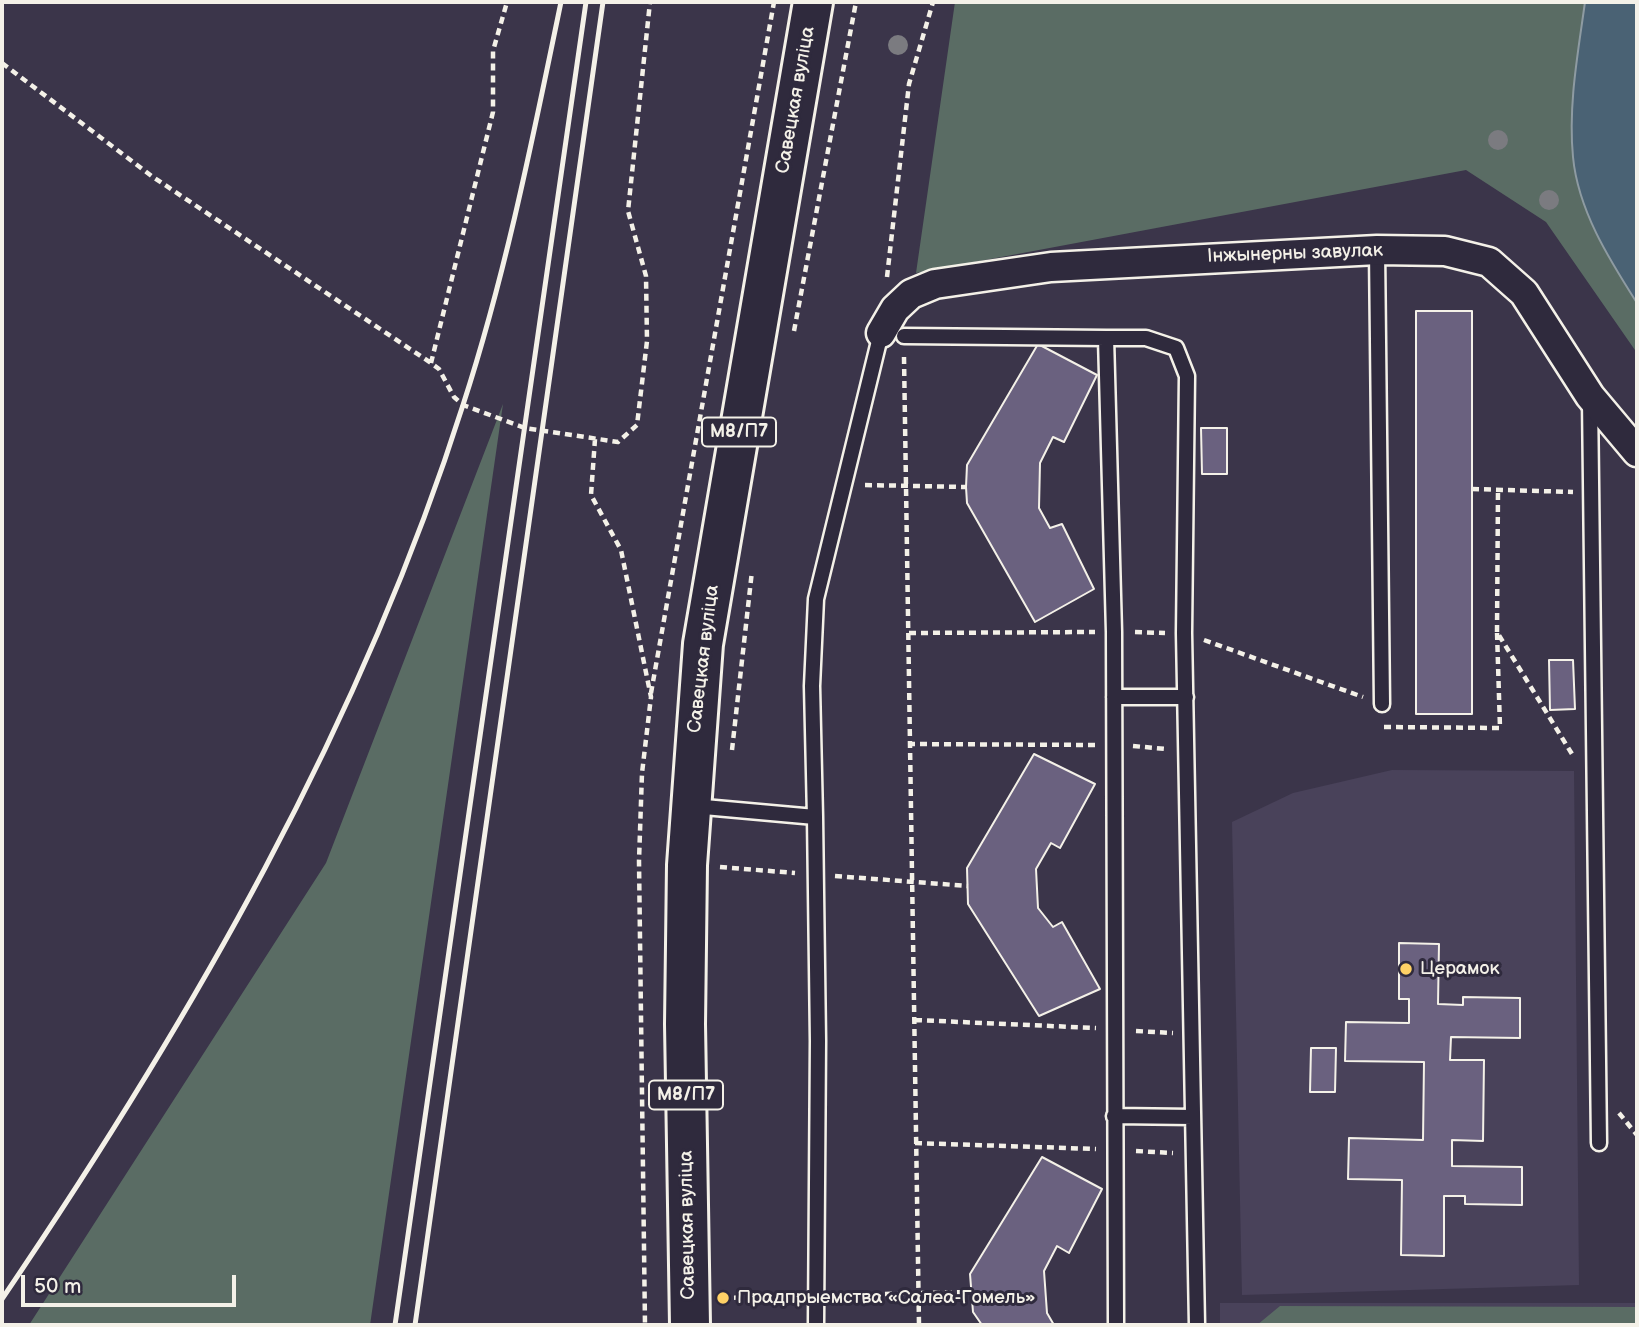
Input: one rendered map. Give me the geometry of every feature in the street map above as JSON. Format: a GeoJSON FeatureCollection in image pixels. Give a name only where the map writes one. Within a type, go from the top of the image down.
{"type":"FeatureCollection","features":[{"type":"Feature","properties":{"kind":"main road","name":"Савецкая вуліца"},"geometry":{"type":"LineString","coordinates":[[690,1325],[685,1024],[707,807],[702,644],[813,2]]}},
{"type":"Feature","properties":{"kind":"street","name":"Інжынерны завулак"},"geometry":{"type":"LineString","coordinates":[[892,335],[895,309],[911,294],[935,284],[1051,267],[1377,250],[1445,251],[1489,262],[1524,293],[1590,396],[1637,452]]}},
{"type":"Feature","properties":{"kind":"lane"},"geometry":{"type":"LineString","coordinates":[[1377,250],[1382,704]]}},
{"type":"Feature","properties":{"kind":"lane"},"geometry":{"type":"LineString","coordinates":[[816,1325],[816,874],[813,686],[816,599],[843,485],[892,335],[1146,338],[1176,348],[1187,376],[1184,633],[1196,1325]]}},
{"type":"Feature","properties":{"kind":"lane"},"geometry":{"type":"LineString","coordinates":[[1106,338],[1114,632],[1116,1325]]}},
{"type":"Feature","properties":{"kind":"lane"},"geometry":{"type":"LineString","coordinates":[[1590,396],[1599,1143]]}},
{"type":"Feature","properties":{"kind":"lane"},"geometry":{"type":"LineString","coordinates":[[1114,697],[1186,697]]}},
{"type":"Feature","properties":{"kind":"lane"},"geometry":{"type":"LineString","coordinates":[[707,807],[815,817]]}},
{"type":"Feature","properties":{"kind":"lane"},"geometry":{"type":"LineString","coordinates":[[1114,1116],[1193,1117]]}},
{"type":"Feature","properties":{"kind":"path"},"geometry":{"type":"LineString","coordinates":[[431,363],[493,112],[492,51],[507,2]]}},
{"type":"Feature","properties":{"kind":"path"},"geometry":{"type":"LineString","coordinates":[[2,63],[153,177],[431,363],[439,369],[454,397],[463,405],[525,428],[618,442],[637,425],[647,341],[646,276],[628,211],[650,2]]}},
{"type":"Feature","properties":{"kind":"path"},"geometry":{"type":"LineString","coordinates":[[645,1325],[639,862],[642,773],[650,697],[774,2]]}},
{"type":"Feature","properties":{"kind":"path"},"geometry":{"type":"LineString","coordinates":[[791,343],[856,2]]}},
{"type":"Feature","properties":{"kind":"path"},"geometry":{"type":"LineString","coordinates":[[892,335],[909,84],[933,2]]}},
{"type":"Feature","properties":{"kind":"path"},"geometry":{"type":"LineString","coordinates":[[904,369],[919,1325]]}},
{"type":"Feature","properties":{"kind":"path"},"geometry":{"type":"LineString","coordinates":[[595,439],[591,495],[621,550],[650,697]]}},
{"type":"Feature","properties":{"kind":"path"},"geometry":{"type":"LineString","coordinates":[[843,485],[967,487]]}},
{"type":"Feature","properties":{"kind":"path"},"geometry":{"type":"LineString","coordinates":[[1472,489],[1591,493]]}},
{"type":"Feature","properties":{"kind":"path"},"geometry":{"type":"LineString","coordinates":[[909,633],[1184,633],[1382,704],[1383,727],[1500,728],[1497,632],[1498,490]]}},
{"type":"Feature","properties":{"kind":"path"},"geometry":{"type":"LineString","coordinates":[[731,754],[753,567]]}},
{"type":"Feature","properties":{"kind":"path"},"geometry":{"type":"LineString","coordinates":[[1497,632],[1595,790]]}},
{"type":"Feature","properties":{"kind":"path"},"geometry":{"type":"LineString","coordinates":[[908,744],[1114,745],[1187,751]]}},
{"type":"Feature","properties":{"kind":"path"},"geometry":{"type":"LineString","coordinates":[[707,807],[719,867],[719,881]]}},
{"type":"Feature","properties":{"kind":"path"},"geometry":{"type":"LineString","coordinates":[[719,867],[968,886]]}},
{"type":"Feature","properties":{"kind":"path"},"geometry":{"type":"LineString","coordinates":[[915,1020],[1192,1034]]}},
{"type":"Feature","properties":{"kind":"path"},"geometry":{"type":"LineString","coordinates":[[915,1143],[1194,1154]]}},
{"type":"Feature","properties":{"kind":"path"},"geometry":{"type":"LineString","coordinates":[[723,1297],[971,1292]]}},
{"type":"Feature","properties":{"kind":"shaded area","name":"Церамок"},"geometry":{"type":"Polygon","coordinates":[[[1392,770],[1574,771],[1579,1285],[1242,1295],[1232,822],[1293,793],[1392,770]]]}},
{"type":"Feature","properties":{"kind":"shaded area"},"geometry":{"type":"Polygon","coordinates":[[[1220,1303],[1637,1303],[1637,1325],[1220,1325],[1220,1303]]]}},
{"type":"Feature","properties":{"kind":"green space"},"geometry":{"type":"Polygon","coordinates":[[[955,2],[1637,2],[1637,353],[1546,222],[1466,170],[916,273],[955,2]]]}},
{"type":"Feature","properties":{"kind":"green space"},"geometry":{"type":"Polygon","coordinates":[[[503,404],[370,1325],[29,1325],[326,863],[503,404]]]}},
{"type":"Feature","properties":{"kind":"green space"},"geometry":{"type":"Polygon","coordinates":[[[1280,1306],[1637,1307],[1637,1325],[1257,1325],[1280,1306]]]}},
{"type":"Feature","properties":{"kind":"water"},"geometry":{"type":"Polygon","coordinates":[[[1585,2],[1637,2],[1637,303],[1596,233],[1576,177],[1572,138],[1573,99],[1585,2]]]}},
{"type":"Feature","properties":{"kind":"building"},"geometry":{"type":"Polygon","coordinates":[[[1416,311],[1472,311],[1472,714],[1416,714],[1416,311]]]}},
{"type":"Feature","properties":{"kind":"building"},"geometry":{"type":"Polygon","coordinates":[[[1038,344],[1097,375],[1064,442],[1053,437],[1040,463],[1039,508],[1050,528],[1062,524],[1094,589],[1035,622],[967,503],[966,487],[967,465],[1038,344]]]}},
{"type":"Feature","properties":{"kind":"building"},"geometry":{"type":"Polygon","coordinates":[[[1201,428],[1227,428],[1227,474],[1202,474],[1201,428]]]}},
{"type":"Feature","properties":{"kind":"building"},"geometry":{"type":"Polygon","coordinates":[[[1549,660],[1573,660],[1575,709],[1550,710],[1549,660]]]}},
{"type":"Feature","properties":{"kind":"building"},"geometry":{"type":"Polygon","coordinates":[[[1034,754],[1095,784],[1060,848],[1051,843],[1036,869],[1038,908],[1053,927],[1062,922],[1100,989],[1039,1016],[968,904],[967,868],[1034,754]]]}},
{"type":"Feature","properties":{"kind":"building"},"geometry":{"type":"Polygon","coordinates":[[[1399,943],[1439,944],[1438,1004],[1463,1005],[1463,997],[1520,998],[1520,1038],[1451,1037],[1450,1060],[1484,1060],[1483,1141],[1452,1140],[1452,1166],[1522,1167],[1522,1205],[1465,1204],[1465,1196],[1444,1196],[1444,1256],[1401,1255],[1402,1180],[1348,1179],[1349,1138],[1423,1140],[1424,1062],[1345,1061],[1346,1022],[1409,1023],[1409,999],[1399,999],[1399,943]]]}},
{"type":"Feature","properties":{"kind":"building"},"geometry":{"type":"Polygon","coordinates":[[[1311,1048],[1336,1048],[1335,1092],[1310,1092],[1311,1048]]]}},
{"type":"Feature","properties":{"kind":"building"},"geometry":{"type":"Polygon","coordinates":[[[1042,1157],[1102,1189],[1069,1253],[1057,1246],[1044,1271],[1047,1313],[1054,1325],[982,1325],[973,1312],[970,1274],[1042,1157]]]}},
{"type":"Feature","properties":{"kind":"railway"},"geometry":{"type":"LineString","coordinates":[[2,1299],[139,1088],[204,979],[322,756],[374,641],[422,524],[463,405],[493,305],[518,205],[561,2]]}},
{"type":"Feature","properties":{"kind":"railway"},"geometry":{"type":"LineString","coordinates":[[395,1325],[586,2]]}},
{"type":"Feature","properties":{"kind":"railway"},"geometry":{"type":"LineString","coordinates":[[415,1325],[603,2]]}},
{"type":"Feature","properties":{"kind":"place","name":"Церамок"},"geometry":{"type":"Point","coordinates":[1406,969]}},
{"type":"Feature","properties":{"kind":"place","name":"Прадпрыемства «Салеа-Гомель»"},"geometry":{"type":"Point","coordinates":[723,1298]}}]}
